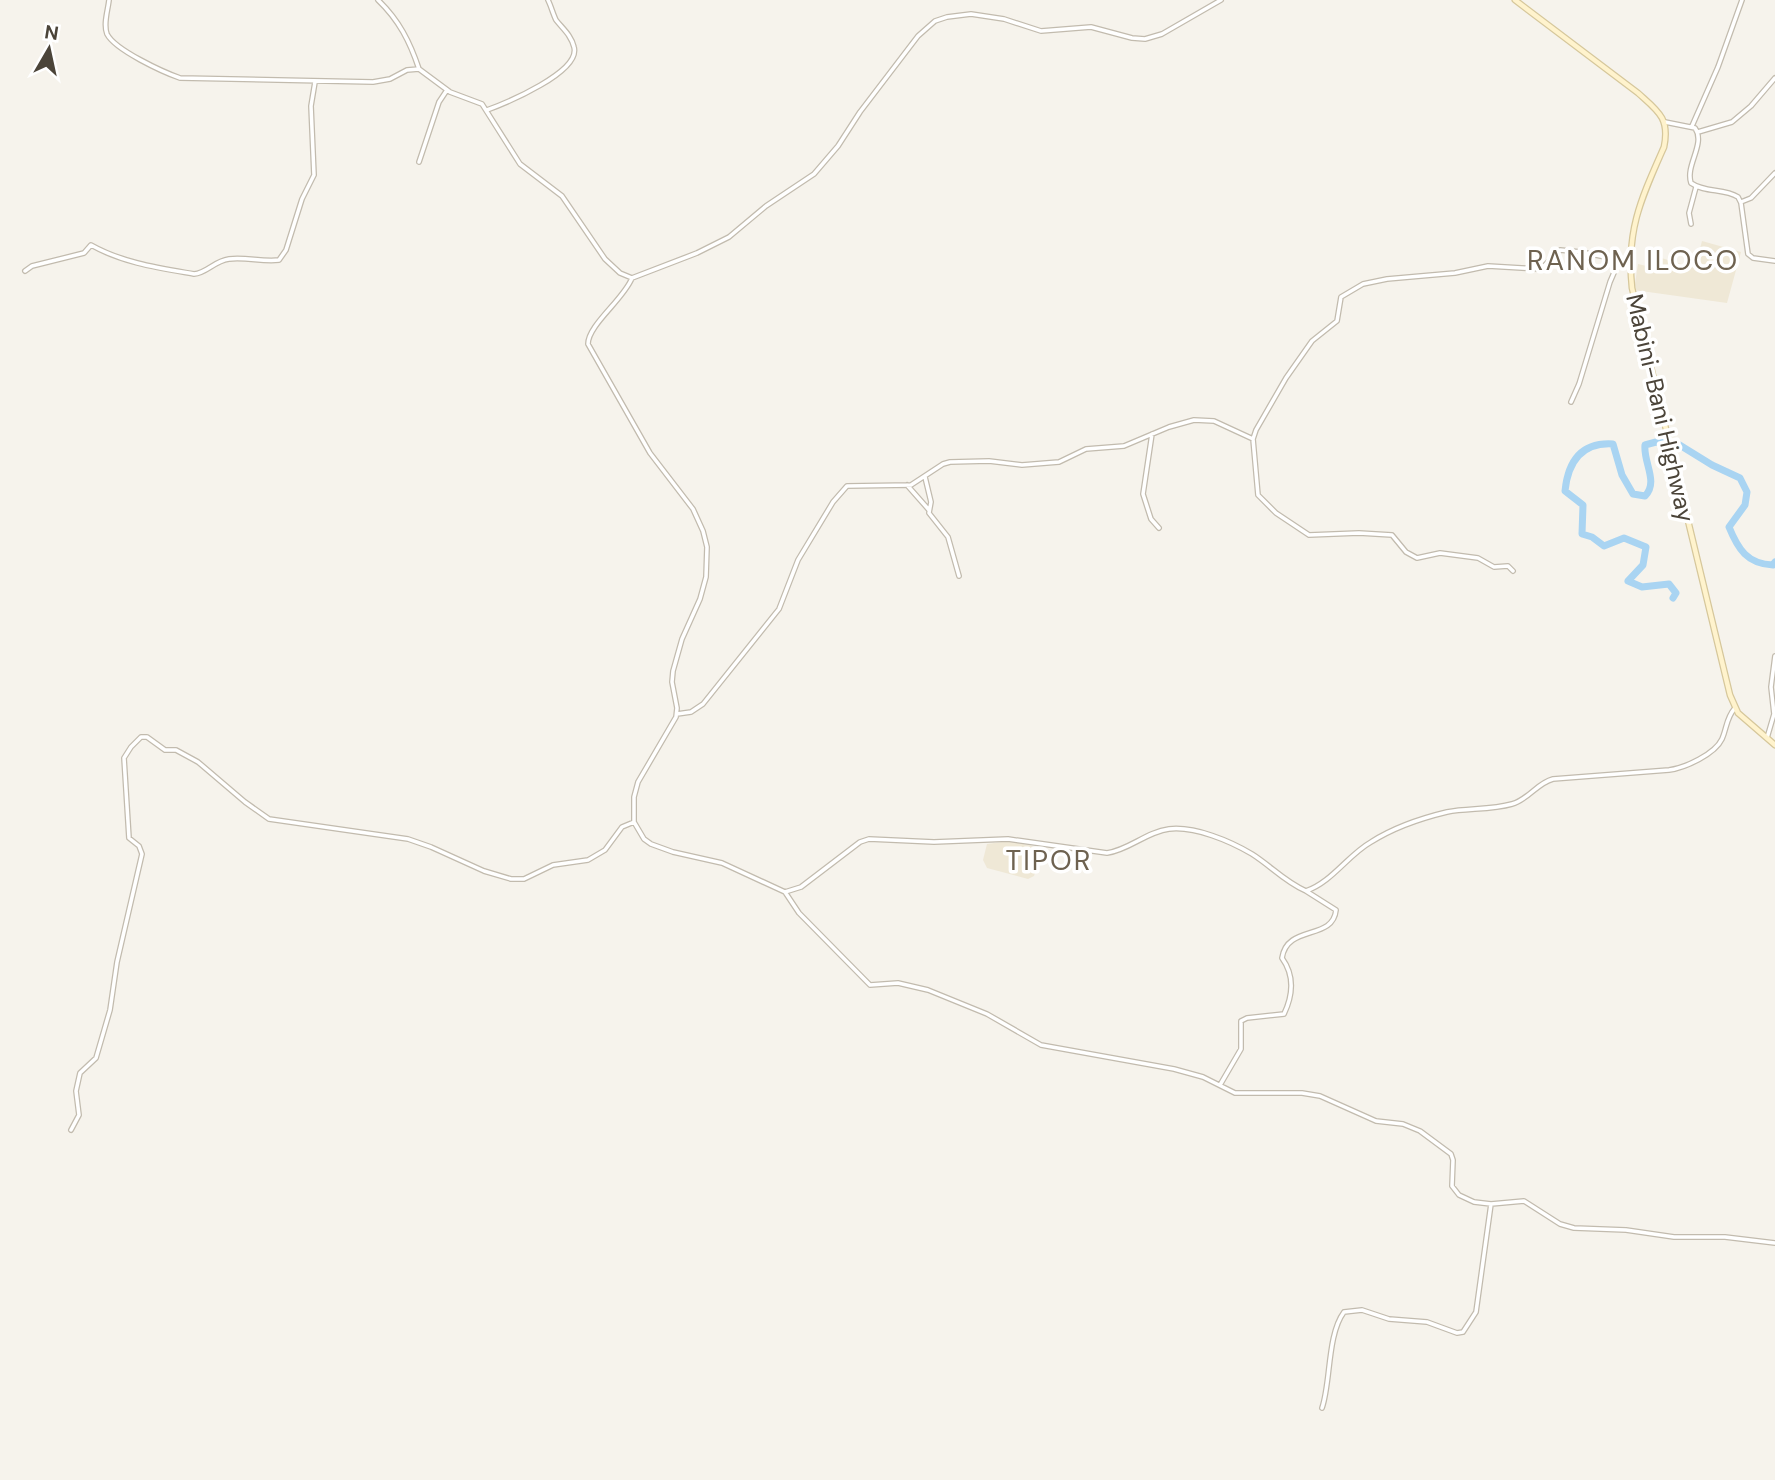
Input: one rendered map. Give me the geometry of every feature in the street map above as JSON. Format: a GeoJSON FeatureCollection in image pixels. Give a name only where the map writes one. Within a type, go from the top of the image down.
{"type":"FeatureCollection","features":[{"type":"Feature","properties":{"kind":"main road"},"geometry":{"type":"LineString","coordinates":[[1515,0],[1638,93],[1655,108],[1665,122]]}},
{"type":"Feature","properties":{"kind":"main road","name":"Mabini-Bani Highway"},"geometry":{"type":"LineString","coordinates":[[1665,122],[1664,147],[1635,217],[1630,262],[1639,324],[1702,587],[1735,708]]}},
{"type":"Feature","properties":{"kind":"main road"},"geometry":{"type":"LineString","coordinates":[[1735,708],[1775,745]]}},
{"type":"Feature","properties":{"kind":"street"},"geometry":{"type":"LineString","coordinates":[[109,0],[106,24],[108,36],[126,51],[172,75],[186,79],[373,82],[390,79],[407,70],[419,69]]}},
{"type":"Feature","properties":{"kind":"street"},"geometry":{"type":"LineString","coordinates":[[378,0],[397,19],[419,69],[447,90],[477,101],[487,110],[520,164],[562,196],[605,259],[620,273],[632,278]]}},
{"type":"Feature","properties":{"kind":"street"},"geometry":{"type":"LineString","coordinates":[[487,110],[514,99],[562,72],[572,60],[575,51],[569,34],[557,20],[548,0]]}},
{"type":"Feature","properties":{"kind":"street"},"geometry":{"type":"LineString","coordinates":[[1221,0],[1162,34],[1145,39],[1091,27],[1041,30],[1004,19],[971,15],[935,21],[918,36],[860,112],[838,146],[814,174],[766,206],[729,237],[697,253],[632,278],[624,293],[590,335],[587,341],[591,353],[645,445],[693,509],[705,539],[708,563],[700,599],[682,639],[673,671],[677,714],[638,782],[634,797],[634,822],[644,839],[656,847],[722,863],[785,892],[799,913],[870,985],[898,983],[928,990],[987,1014],[1041,1045],[1174,1069],[1203,1077],[1235,1093],[1311,1094],[1339,1103],[1376,1121],[1403,1124],[1420,1131],[1451,1154],[1451,1182],[1459,1195],[1474,1202],[1524,1202],[1560,1224],[1574,1228],[1626,1230],[1674,1237],[1725,1237],[1775,1243]]}},
{"type":"Feature","properties":{"kind":"street"},"geometry":{"type":"LineString","coordinates":[[1692,126],[1718,67],[1742,0]]}},
{"type":"Feature","properties":{"kind":"street"},"geometry":{"type":"LineString","coordinates":[[1698,132],[1732,122],[1751,106],[1775,78]]}},
{"type":"Feature","properties":{"kind":"street"},"geometry":{"type":"LineString","coordinates":[[25,271],[32,266],[84,253],[90,245],[147,266],[194,274],[228,259],[279,260],[286,250],[302,199],[314,175],[311,106],[315,82]]}},
{"type":"Feature","properties":{"kind":"street"},"geometry":{"type":"LineString","coordinates":[[419,162],[439,102],[447,90]]}},
{"type":"Feature","properties":{"kind":"street"},"geometry":{"type":"LineString","coordinates":[[1665,122],[1692,126],[1698,132],[1699,140],[1689,177],[1691,183],[1696,187],[1732,193],[1741,202],[1748,254],[1753,258],[1775,261]]}},
{"type":"Feature","properties":{"kind":"street"},"geometry":{"type":"LineString","coordinates":[[1741,202],[1751,198],[1775,173]]}},
{"type":"Feature","properties":{"kind":"street"},"geometry":{"type":"LineString","coordinates":[[1691,224],[1689,213],[1696,187]]}},
{"type":"Feature","properties":{"kind":"street"},"geometry":{"type":"LineString","coordinates":[[1513,571],[1508,566],[1494,567],[1468,556],[1436,553],[1417,558],[1406,552],[1392,535],[1359,533],[1313,536],[1304,533],[1276,513],[1258,495],[1253,439],[1267,409],[1312,341],[1336,321],[1342,297],[1357,287],[1387,279],[1455,273],[1481,267],[1541,269],[1560,250],[1581,251],[1630,262]]}},
{"type":"Feature","properties":{"kind":"street"},"geometry":{"type":"LineString","coordinates":[[1571,402],[1619,261]]}},
{"type":"Feature","properties":{"kind":"street"},"geometry":{"type":"LineString","coordinates":[[677,714],[691,712],[703,704],[773,617],[783,600],[798,561],[833,502],[845,488],[855,484],[907,485],[950,462],[989,461],[1022,465],[1059,463],[1086,449],[1124,446],[1184,421],[1205,420],[1223,424],[1253,439]]}},
{"type":"Feature","properties":{"kind":"street"},"geometry":{"type":"LineString","coordinates":[[1152,434],[1143,494],[1151,519],[1159,528]]}},
{"type":"Feature","properties":{"kind":"street"},"geometry":{"type":"LineString","coordinates":[[925,477],[931,502],[929,510]]}},
{"type":"Feature","properties":{"kind":"street"},"geometry":{"type":"LineString","coordinates":[[907,485],[948,537],[959,576]]}},
{"type":"Feature","properties":{"kind":"street"},"geometry":{"type":"LineString","coordinates":[[1767,738],[1774,715],[1771,687],[1775,656]]}},
{"type":"Feature","properties":{"kind":"street"},"geometry":{"type":"LineString","coordinates":[[1306,891],[1372,841],[1397,829],[1444,813],[1512,804],[1525,798],[1544,782],[1553,779],[1686,766],[1720,742],[1727,720],[1735,708]]}},
{"type":"Feature","properties":{"kind":"street"},"geometry":{"type":"LineString","coordinates":[[71,1130],[79,1115],[76,1091],[80,1073],[96,1058],[110,1010],[117,962],[142,853],[139,846],[129,838],[127,785],[123,767],[124,758],[141,737],[147,737],[165,750],[176,750],[198,762],[245,802],[270,819],[408,839],[431,846],[484,871],[511,879],[524,878],[553,865],[588,860],[605,849],[622,827],[634,822]]}},
{"type":"Feature","properties":{"kind":"street"},"geometry":{"type":"LineString","coordinates":[[785,892],[801,887],[860,842],[869,839],[934,842],[1008,839],[1107,853],[1116,852],[1158,831],[1175,829],[1196,832],[1227,842],[1252,854],[1282,879],[1334,908],[1335,916],[1330,924],[1293,938],[1284,948],[1282,958],[1289,969],[1292,992],[1284,1014],[1241,1021],[1241,1049],[1220,1085]]}},
{"type":"Feature","properties":{"kind":"street"},"geometry":{"type":"LineString","coordinates":[[1322,1408],[1335,1332],[1344,1312],[1362,1310],[1389,1319],[1427,1322],[1451,1332],[1463,1332],[1477,1307],[1491,1204]]}},
{"type":"Feature","properties":{"kind":"shaded area"},"geometry":{"type":"Polygon","coordinates":[[[1702,241],[1741,252],[1727,303],[1634,290],[1638,264],[1655,268],[1658,257],[1695,268],[1702,241]]]}},
{"type":"Feature","properties":{"kind":"shaded area"},"geometry":{"type":"Polygon","coordinates":[[[1009,841],[1042,848],[1034,876],[1028,879],[987,868],[983,860],[987,844],[1009,841]]]}},
{"type":"Feature","properties":{"kind":"waterway"},"geometry":{"type":"LineString","coordinates":[[1673,598],[1676,593],[1669,584],[1642,587],[1628,581],[1643,565],[1646,547],[1624,538],[1604,546],[1592,537],[1582,534],[1583,505],[1565,491],[1573,463],[1592,446],[1613,444],[1622,475],[1633,494],[1645,496],[1649,490],[1651,478],[1645,445],[1656,442],[1678,444],[1740,478],[1747,492],[1745,505],[1729,527],[1740,548],[1750,558],[1764,564],[1773,565],[1775,562]]}},
{"type":"Feature","properties":{"kind":"district","name":"RANOM ILOCO"},"geometry":{"type":"Point","coordinates":[1633,260]}},
{"type":"Feature","properties":{"kind":"district","name":"TIPOR"},"geometry":{"type":"Point","coordinates":[1049,860]}}]}
